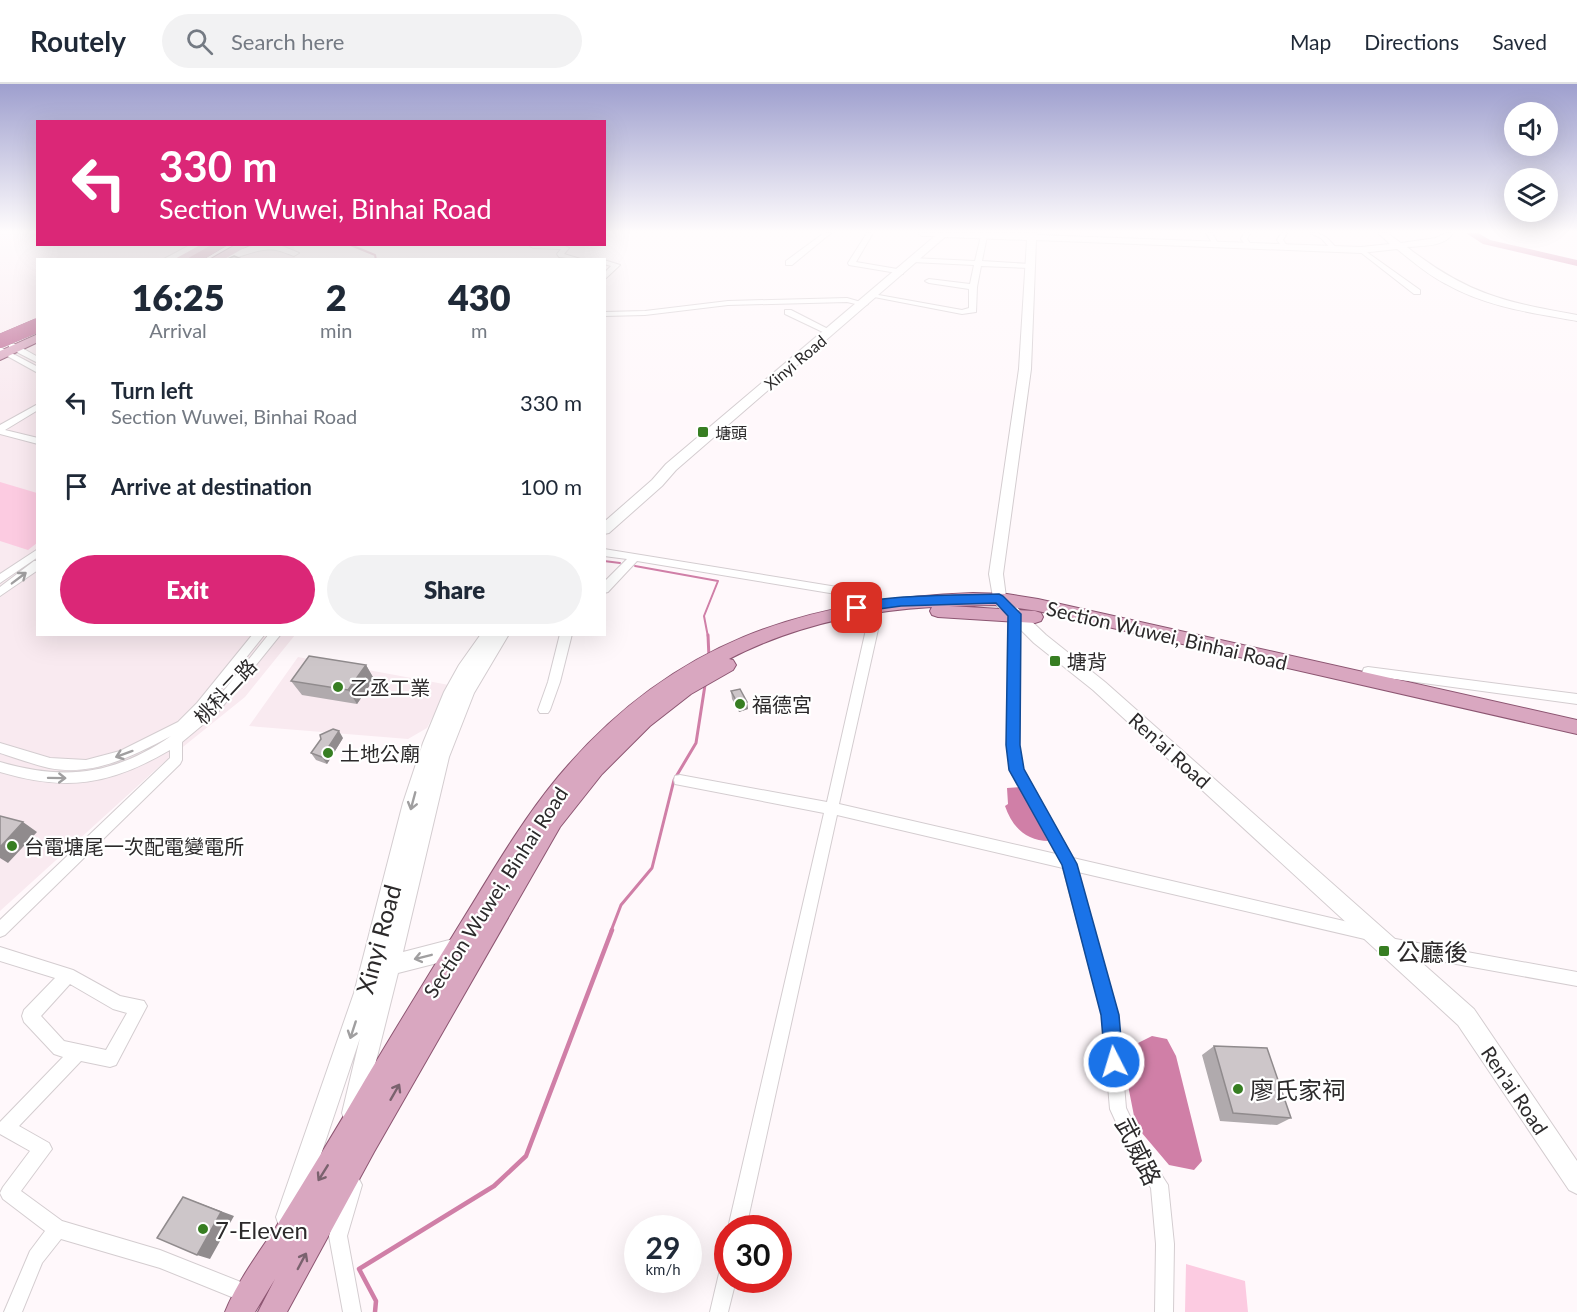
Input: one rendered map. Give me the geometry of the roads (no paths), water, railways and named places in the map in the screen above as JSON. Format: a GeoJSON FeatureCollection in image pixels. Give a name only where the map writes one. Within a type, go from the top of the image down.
{"type":"FeatureCollection","features":[{"type":"Feature","properties":{"kind":"highway"},"geometry":{"type":"LineString","coordinates":[[3,348],[36,326]]}},
{"type":"Feature","properties":{"kind":"highway"},"geometry":{"type":"LineString","coordinates":[[3,348],[36,332]]}},
{"type":"Feature","properties":{"kind":"main road"},"geometry":{"type":"LineString","coordinates":[[0,334],[36,319]]}},
{"type":"Feature","properties":{"kind":"main road"},"geometry":{"type":"LineString","coordinates":[[3,348],[36,340]]}},
{"type":"Feature","properties":{"kind":"main road","name":"Section Wuwei, Binhai Road"},"geometry":{"type":"LineString","coordinates":[[356,1138],[457,948],[537,820],[580,765],[643,704],[688,672],[783,627],[875,609],[999,599],[1080,615],[1577,727]]}},
{"type":"Feature","properties":{"kind":"main road","name":"Section Wuwei, Binhai Road"},"geometry":{"type":"LineString","coordinates":[[244,1304],[276,1250],[356,1138],[553,822],[576,789],[631,730],[680,692],[742,656],[801,633],[875,609],[1014,614],[1078,623],[1577,737]]}},
{"type":"Feature","properties":{"kind":"main road"},"geometry":{"type":"LineString","coordinates":[[272,1312],[356,1138]]}},
{"type":"Feature","properties":{"kind":"street","name":"Xinyi Road"},"geometry":{"type":"LineString","coordinates":[[606,528],[657,483],[671,467],[879,290]]}},
{"type":"Feature","properties":{"kind":"street"},"geometry":{"type":"LineString","coordinates":[[873,296],[962,312],[973,310],[974,290]]}},
{"type":"Feature","properties":{"kind":"street"},"geometry":{"type":"LineString","coordinates":[[999,599],[996,574],[1025,369],[1029,290]]}},
{"type":"Feature","properties":{"kind":"street"},"geometry":{"type":"LineString","coordinates":[[1468,290],[1483,297],[1577,318]]}},
{"type":"Feature","properties":{"kind":"street"},"geometry":{"type":"LineString","coordinates":[[606,314],[645,313],[728,303],[847,300],[864,304]]}},
{"type":"Feature","properties":{"kind":"street"},"geometry":{"type":"LineString","coordinates":[[788,312],[830,332]]}},
{"type":"Feature","properties":{"kind":"street"},"geometry":{"type":"LineString","coordinates":[[3,348],[36,360]]}},
{"type":"Feature","properties":{"kind":"street"},"geometry":{"type":"LineString","coordinates":[[3,348],[36,370]]}},
{"type":"Feature","properties":{"kind":"street"},"geometry":{"type":"LineString","coordinates":[[0,430],[36,407]]}},
{"type":"Feature","properties":{"kind":"street"},"geometry":{"type":"LineString","coordinates":[[0,430],[36,440]]}},
{"type":"Feature","properties":{"kind":"street","name":"Xinyi Road"},"geometry":{"type":"LineString","coordinates":[[606,516],[650,478],[671,467]]}},
{"type":"Feature","properties":{"kind":"street"},"geometry":{"type":"LineString","coordinates":[[606,552],[870,596],[875,609],[740,1215]]}},
{"type":"Feature","properties":{"kind":"street"},"geometry":{"type":"LineString","coordinates":[[0,579],[36,553]]}},
{"type":"Feature","properties":{"kind":"street"},"geometry":{"type":"LineString","coordinates":[[606,586],[635,557]]}},
{"type":"Feature","properties":{"kind":"street"},"geometry":{"type":"LineString","coordinates":[[0,592],[36,565]]}},
{"type":"Feature","properties":{"kind":"street","name":"Ren'ai Road"},"geometry":{"type":"LineString","coordinates":[[999,599],[1040,639],[1100,686],[1466,1017],[1577,1182]]}},
{"type":"Feature","properties":{"kind":"street","name":"武威路"},"geometry":{"type":"LineString","coordinates":[[1014,614],[1013,745],[1017,770],[1069,864],[1110,1015],[1118,1109],[1142,1160],[1159,1185],[1165,1245],[1164,1312]]}},
{"type":"Feature","properties":{"kind":"street","name":"桃科二路"},"geometry":{"type":"LineString","coordinates":[[0,748],[50,763],[86,765],[123,755],[182,725],[201,706],[258,636]]}},
{"type":"Feature","properties":{"kind":"street","name":"桃科二路"},"geometry":{"type":"LineString","coordinates":[[0,767],[46,778],[82,778],[129,764],[166,747],[213,710],[274,636]]}},
{"type":"Feature","properties":{"kind":"street","name":"Xinyi Road"},"geometry":{"type":"LineString","coordinates":[[276,1250],[364,993],[412,803],[432,743],[456,685],[489,636]]}},
{"type":"Feature","properties":{"kind":"street","name":"Xinyi Road"},"geometry":{"type":"LineString","coordinates":[[356,1138],[389,965],[440,757],[455,714],[476,672],[501,636]]}},
{"type":"Feature","properties":{"kind":"street"},"geometry":{"type":"LineString","coordinates":[[544,710],[566,636]]}},
{"type":"Feature","properties":{"kind":"street"},"geometry":{"type":"LineString","coordinates":[[1365,679],[1368,671],[1577,699]]}},
{"type":"Feature","properties":{"kind":"street"},"geometry":{"type":"LineString","coordinates":[[0,930],[176,760],[176,739]]}},
{"type":"Feature","properties":{"kind":"street"},"geometry":{"type":"LineString","coordinates":[[680,780],[830,808],[1381,940],[1577,979]]}},
{"type":"Feature","properties":{"kind":"street"},"geometry":{"type":"LineString","coordinates":[[389,965],[457,948]]}},
{"type":"Feature","properties":{"kind":"street"},"geometry":{"type":"LineString","coordinates":[[0,954],[68,975],[118,1004],[138,1006],[110,1059],[60,1048],[30,1016],[68,975]]}},
{"type":"Feature","properties":{"kind":"street"},"geometry":{"type":"LineString","coordinates":[[77,1053],[6,1128],[43,1149],[9,1193],[57,1229],[160,1259],[244,1304]]}},
{"type":"Feature","properties":{"kind":"street"},"geometry":{"type":"LineString","coordinates":[[318,1130],[356,1138],[338,1236],[352,1312]]}},
{"type":"Feature","properties":{"kind":"street"},"geometry":{"type":"LineString","coordinates":[[13,1312],[36,1257],[57,1229]]}},
{"type":"Feature","properties":{"kind":"street"},"geometry":{"type":"LineString","coordinates":[[719,1312],[723,1293]]}},
{"type":"Feature","properties":{"kind":"waterway"},"geometry":{"type":"LineString","coordinates":[[606,561],[620,563]]}},
{"type":"Feature","properties":{"kind":"waterway"},"geometry":{"type":"LineString","coordinates":[[635,566],[718,581],[704,616],[708,637]]}},
{"type":"Feature","properties":{"kind":"waterway"},"geometry":{"type":"LineString","coordinates":[[708,635],[709,658]]}},
{"type":"Feature","properties":{"kind":"waterway"},"geometry":{"type":"LineString","coordinates":[[611,931],[621,905],[652,868],[674,780],[696,743],[705,685]]}},
{"type":"Feature","properties":{"kind":"waterway"},"geometry":{"type":"LineString","coordinates":[[375,1312],[376,1301],[359,1269],[494,1186],[526,1156],[612,930]]}},
{"type":"Feature","properties":{"kind":"place","name":"塘頭"},"geometry":{"type":"Point","coordinates":[703,432]}},
{"type":"Feature","properties":{"kind":"place","name":"塘背"},"geometry":{"type":"Point","coordinates":[1055,661]}},
{"type":"Feature","properties":{"kind":"place","name":"乙丞工業"},"geometry":{"type":"Point","coordinates":[338,687]}},
{"type":"Feature","properties":{"kind":"place","name":"福德宮"},"geometry":{"type":"Point","coordinates":[740,704]}},
{"type":"Feature","properties":{"kind":"place","name":"土地公廟"},"geometry":{"type":"Point","coordinates":[328,753]}},
{"type":"Feature","properties":{"kind":"place","name":"台電塘尾一次配電變電所"},"geometry":{"type":"Point","coordinates":[12,846]}},
{"type":"Feature","properties":{"kind":"place","name":"公廳後"},"geometry":{"type":"Point","coordinates":[1384,951]}},
{"type":"Feature","properties":{"kind":"place","name":"廖氏家祠"},"geometry":{"type":"Point","coordinates":[1238,1089]}},
{"type":"Feature","properties":{"kind":"place","name":"7-Eleven"},"geometry":{"type":"Point","coordinates":[203,1229]}}]}
